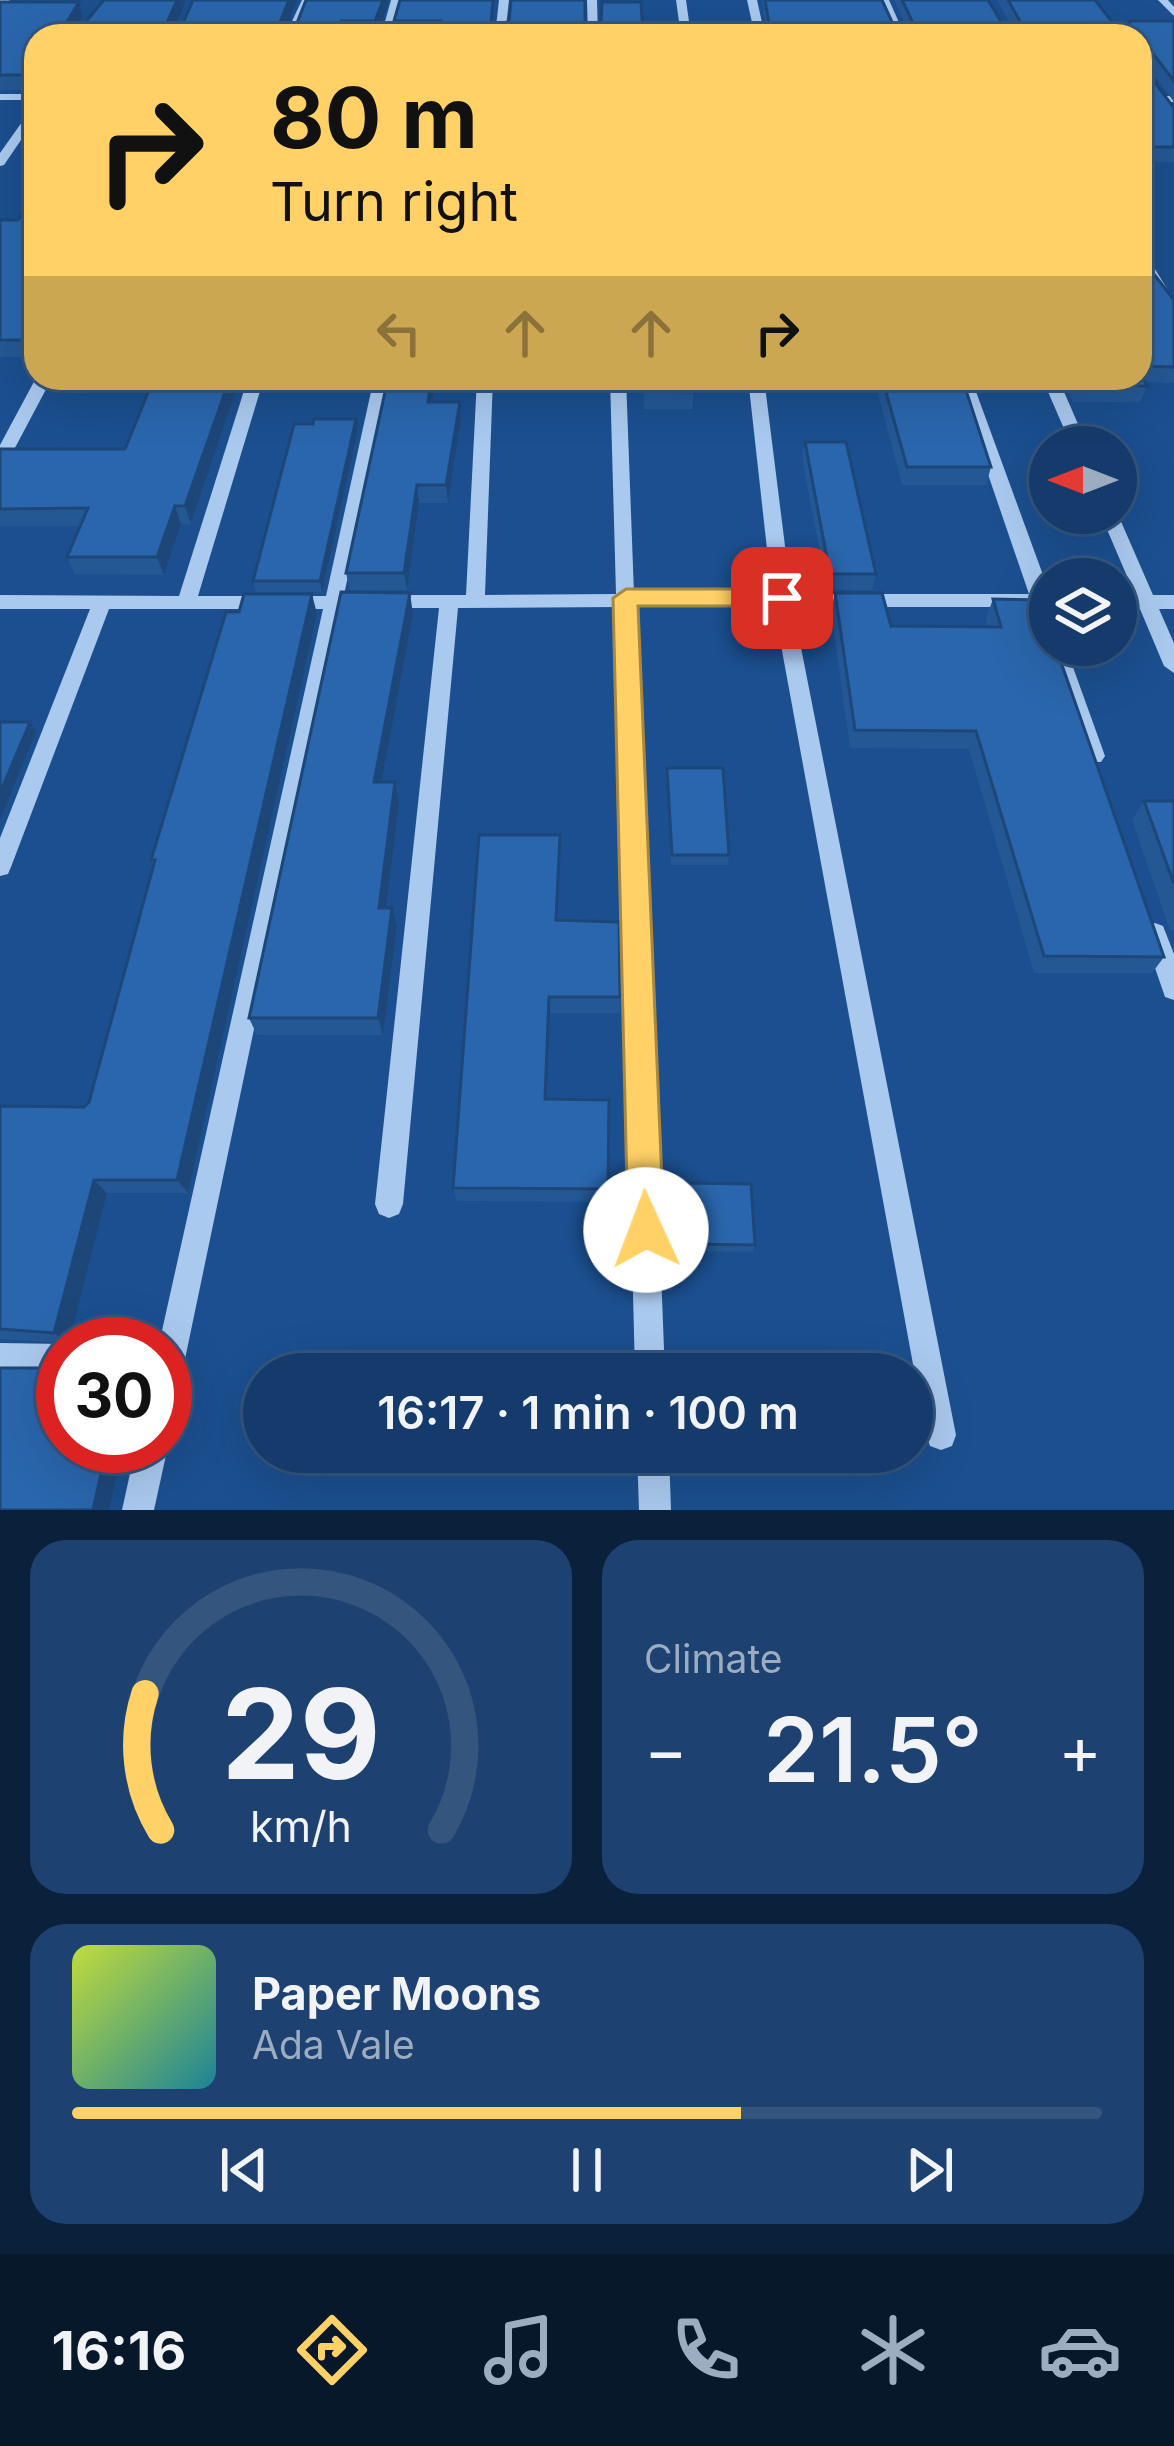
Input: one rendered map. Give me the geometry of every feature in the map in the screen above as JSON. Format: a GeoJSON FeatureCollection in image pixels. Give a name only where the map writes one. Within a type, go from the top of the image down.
{"type":"FeatureCollection","features":[{"type":"Feature","properties":{"kind":"street"},"geometry":{"type":"LineString","coordinates":[[1162,0],[1174,14]]}},
{"type":"Feature","properties":{"kind":"street"},"geometry":{"type":"LineString","coordinates":[[1152,82],[1169,99],[1174,116]]}},
{"type":"Feature","properties":{"kind":"street"},"geometry":{"type":"LineString","coordinates":[[0,162],[24,125]]}},
{"type":"Feature","properties":{"kind":"street"},"geometry":{"type":"LineString","coordinates":[[1152,276],[1174,312]]}},
{"type":"Feature","properties":{"kind":"street"},"geometry":{"type":"LineString","coordinates":[[0,461],[38,390]]}},
{"type":"Feature","properties":{"kind":"street"},"geometry":{"type":"LineString","coordinates":[[186,603],[252,390]]}},
{"type":"Feature","properties":{"kind":"street"},"geometry":{"type":"LineString","coordinates":[[178,1317],[379,390]]}},
{"type":"Feature","properties":{"kind":"street"},"geometry":{"type":"LineString","coordinates":[[476,601],[484,390]]}},
{"type":"Feature","properties":{"kind":"street"},"geometry":{"type":"LineString","coordinates":[[618,390],[649,1353]]}},
{"type":"Feature","properties":{"kind":"street"},"geometry":{"type":"LineString","coordinates":[[757,390],[782,598],[941,1435]]}},
{"type":"Feature","properties":{"kind":"street"},"geometry":{"type":"LineString","coordinates":[[967,390],[1029,558]]}},
{"type":"Feature","properties":{"kind":"street"},"geometry":{"type":"LineString","coordinates":[[1055,390],[1071,426]]}},
{"type":"Feature","properties":{"kind":"street"},"geometry":{"type":"LineString","coordinates":[[1117,534],[1174,666]]}},
{"type":"Feature","properties":{"kind":"street"},"geometry":{"type":"LineString","coordinates":[[0,602],[1029,601]]}},
{"type":"Feature","properties":{"kind":"street"},"geometry":{"type":"LineString","coordinates":[[0,867],[102,602]]}},
{"type":"Feature","properties":{"kind":"street"},"geometry":{"type":"LineString","coordinates":[[389,1204],[448,602]]}},
{"type":"Feature","properties":{"kind":"street"},"geometry":{"type":"LineString","coordinates":[[1137,602],[1174,602]]}},
{"type":"Feature","properties":{"kind":"street"},"geometry":{"type":"LineString","coordinates":[[1062,666],[1100,774]]}},
{"type":"Feature","properties":{"kind":"street"},"geometry":{"type":"LineString","coordinates":[[1144,903],[1174,989]]}},
{"type":"Feature","properties":{"kind":"street"},"geometry":{"type":"LineString","coordinates":[[0,1358],[36,1358]]}},
{"type":"Feature","properties":{"kind":"street"},"geometry":{"type":"LineString","coordinates":[[138,1510],[146,1473]]}},
{"type":"Feature","properties":{"kind":"street"},"geometry":{"type":"LineString","coordinates":[[654,1473],[655,1510]]}},
{"type":"Feature","properties":{"kind":"building"},"geometry":{"type":"Polygon","coordinates":[[[104,0],[177,0],[166,24],[84,24],[104,0]]]}},
{"type":"Feature","properties":{"kind":"building"},"geometry":{"type":"Polygon","coordinates":[[[193,0],[289,0],[279,24],[174,24],[183,23],[193,0]]]}},
{"type":"Feature","properties":{"kind":"building"},"geometry":{"type":"Polygon","coordinates":[[[306,0],[383,0],[375,21],[288,24],[297,23],[306,0]]]}},
{"type":"Feature","properties":{"kind":"building"},"geometry":{"type":"Polygon","coordinates":[[[400,0],[493,0],[491,24],[394,21],[400,0]]]}},
{"type":"Feature","properties":{"kind":"building"},"geometry":{"type":"Polygon","coordinates":[[[511,0],[585,0],[585,24],[491,24],[509,22],[511,0]]]}},
{"type":"Feature","properties":{"kind":"building"},"geometry":{"type":"Polygon","coordinates":[[[765,0],[882,0],[893,24],[769,24],[765,0]]]}},
{"type":"Feature","properties":{"kind":"building"},"geometry":{"type":"Polygon","coordinates":[[[902,0],[988,0],[1002,24],[910,24],[902,0]]]}},
{"type":"Feature","properties":{"kind":"building"},"geometry":{"type":"Polygon","coordinates":[[[1008,0],[1095,0],[1114,24],[1012,24],[1021,23],[1008,0]]]}},
{"type":"Feature","properties":{"kind":"building"},"geometry":{"type":"Polygon","coordinates":[[[0,2],[79,2],[67,22],[74,24],[24,24],[24,75],[0,75],[0,2]]]}},
{"type":"Feature","properties":{"kind":"building"},"geometry":{"type":"Polygon","coordinates":[[[602,2],[641,2],[642,24],[601,24],[602,2]]]}},
{"type":"Feature","properties":{"kind":"building"},"geometry":{"type":"Polygon","coordinates":[[[1130,21],[1174,21],[1174,81],[1152,52],[1152,24],[1130,21]]]}},
{"type":"Feature","properties":{"kind":"building"},"geometry":{"type":"Polygon","coordinates":[[[1152,79],[1174,108],[1174,147],[1152,147],[1152,79]]]}},
{"type":"Feature","properties":{"kind":"building"},"geometry":{"type":"Polygon","coordinates":[[[24,211],[24,340],[0,340],[0,220],[18,220],[24,211]]]}},
{"type":"Feature","properties":{"kind":"building"},"geometry":{"type":"Polygon","coordinates":[[[1152,272],[1174,300],[1174,367],[1152,366],[1152,272]]]}},
{"type":"Feature","properties":{"kind":"building"},"geometry":{"type":"Polygon","coordinates":[[[149,390],[226,390],[185,506],[175,506],[157,557],[67,557],[88,508],[0,509],[0,449],[125,449],[149,390]]]}},
{"type":"Feature","properties":{"kind":"building"},"geometry":{"type":"Polygon","coordinates":[[[385,390],[430,390],[428,402],[460,402],[446,485],[417,485],[404,573],[346,573],[385,390]]]}},
{"type":"Feature","properties":{"kind":"building"},"geometry":{"type":"Polygon","coordinates":[[[885,390],[966,390],[991,467],[907,467],[885,390]]]}},
{"type":"Feature","properties":{"kind":"building"},"geometry":{"type":"Polygon","coordinates":[[[314,419],[356,419],[320,581],[253,581],[294,424],[313,424],[314,419]]]}},
{"type":"Feature","properties":{"kind":"building"},"geometry":{"type":"Polygon","coordinates":[[[805,442],[846,442],[876,574],[830,574],[805,442]]]}},
{"type":"Feature","properties":{"kind":"building"},"geometry":{"type":"Polygon","coordinates":[[[341,592],[410,593],[374,782],[395,782],[379,908],[392,908],[378,1018],[249,1018],[341,592]]]}},
{"type":"Feature","properties":{"kind":"building"},"geometry":{"type":"Polygon","coordinates":[[[835,593],[882,593],[891,626],[1001,627],[993,599],[1029,600],[1029,666],[1062,666],[1164,957],[1044,956],[976,731],[855,730],[835,593]]]}},
{"type":"Feature","properties":{"kind":"building"},"geometry":{"type":"Polygon","coordinates":[[[244,594],[312,594],[177,1180],[94,1180],[58,1317],[36,1317],[36,1332],[0,1329],[0,1106],[84,1107],[89,1102],[155,860],[151,860],[226,612],[239,612],[244,594]]]}},
{"type":"Feature","properties":{"kind":"building"},"geometry":{"type":"Polygon","coordinates":[[[0,722],[30,722],[0,793],[0,722]]]}},
{"type":"Feature","properties":{"kind":"building"},"geometry":{"type":"Polygon","coordinates":[[[667,768],[723,768],[729,855],[672,855],[667,768]]]}},
{"type":"Feature","properties":{"kind":"building"},"geometry":{"type":"Polygon","coordinates":[[[1144,801],[1174,801],[1174,884],[1144,801]]]}},
{"type":"Feature","properties":{"kind":"building"},"geometry":{"type":"Polygon","coordinates":[[[479,835],[560,835],[556,920],[619,922],[620,997],[549,997],[545,1099],[609,1100],[608,1189],[453,1188],[479,835]]]}},
{"type":"Feature","properties":{"kind":"building"},"geometry":{"type":"Polygon","coordinates":[[[684,1183],[751,1184],[755,1245],[686,1244],[684,1183]]]}},
{"type":"Feature","properties":{"kind":"building"},"geometry":{"type":"Polygon","coordinates":[[[0,1368],[36,1368],[36,1473],[101,1473],[93,1510],[0,1510],[0,1368]]]}},
{"type":"Feature","properties":{"kind":"route"},"geometry":{"type":"LineString","coordinates":[[646,1230],[626,598],[782,598]]}}]}
